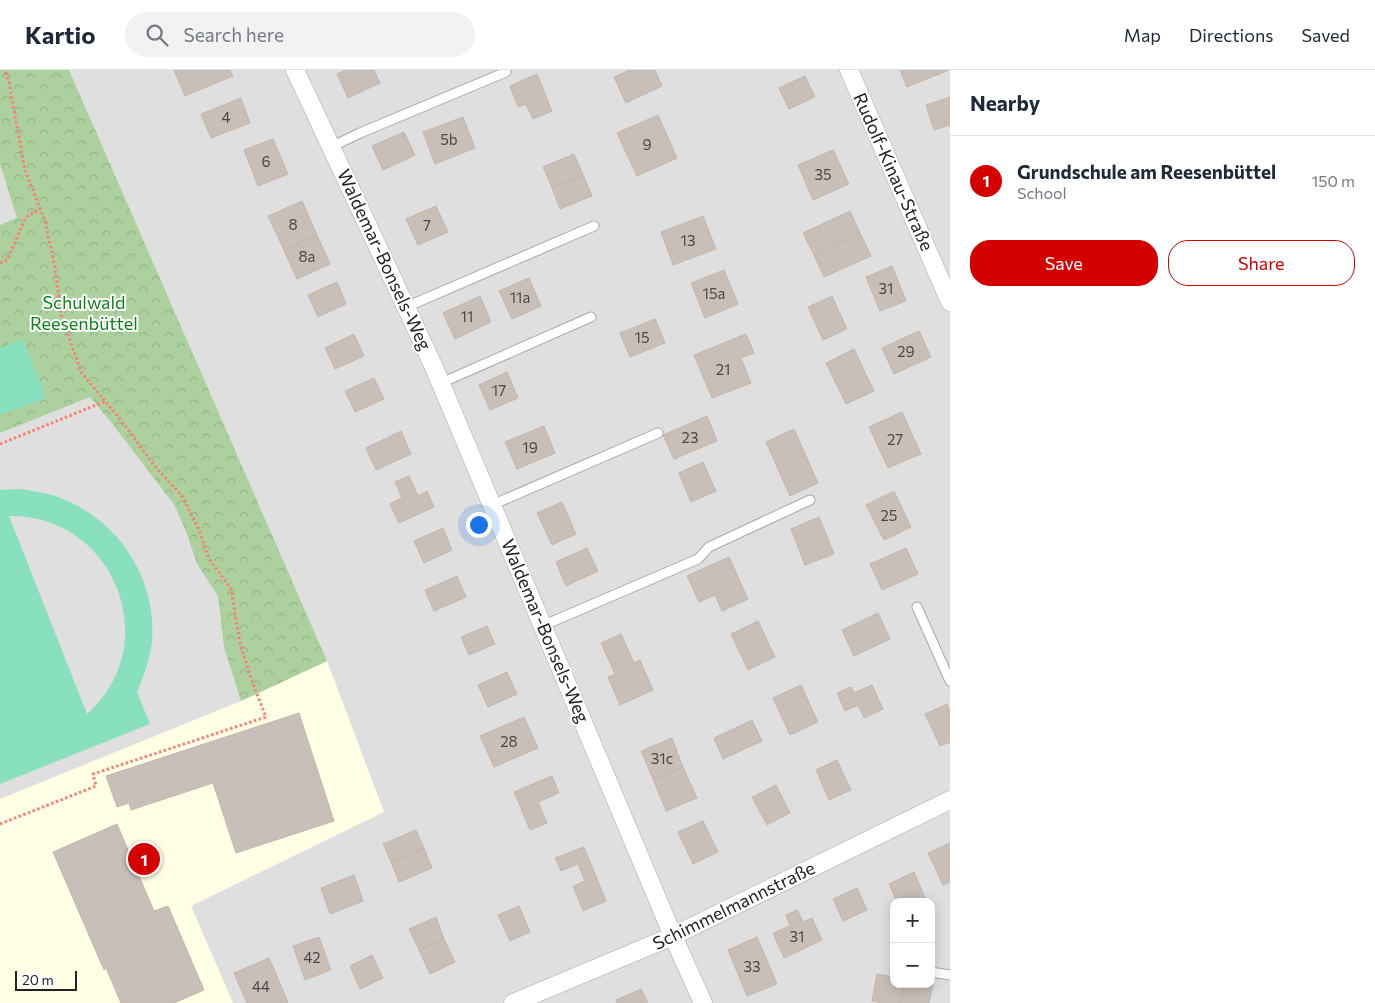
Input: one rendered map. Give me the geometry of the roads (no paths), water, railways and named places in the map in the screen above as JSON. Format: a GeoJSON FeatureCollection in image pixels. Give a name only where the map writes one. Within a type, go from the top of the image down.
{"type":"FeatureCollection","features":[{"type":"Feature","properties":{"kind":"street","name":"Waldemar-Bonsels-Weg"},"geometry":{"type":"LineString","coordinates":[[296,70],[440,383],[703,1003]]}},
{"type":"Feature","properties":{"kind":"street","name":"Rudolf-Kinau-Straße"},"geometry":{"type":"LineString","coordinates":[[849,70],[950,302]]}},
{"type":"Feature","properties":{"kind":"street","name":"Schimmelmannstraße"},"geometry":{"type":"LineString","coordinates":[[513,1003],[673,936],[950,800]]}},
{"type":"Feature","properties":{"kind":"lane"},"geometry":{"type":"LineString","coordinates":[[331,147],[506,72]]}},
{"type":"Feature","properties":{"kind":"lane"},"geometry":{"type":"LineString","coordinates":[[406,307],[594,226]]}},
{"type":"Feature","properties":{"kind":"lane"},"geometry":{"type":"LineString","coordinates":[[440,383],[591,317]]}},
{"type":"Feature","properties":{"kind":"lane"},"geometry":{"type":"LineString","coordinates":[[492,504],[658,434]]}},
{"type":"Feature","properties":{"kind":"lane"},"geometry":{"type":"LineString","coordinates":[[542,626],[698,559],[709,547],[810,500]]}},
{"type":"Feature","properties":{"kind":"lane"},"geometry":{"type":"LineString","coordinates":[[917,607],[950,681]]}},
{"type":"Feature","properties":{"kind":"lane"},"geometry":{"type":"LineString","coordinates":[[935,973],[950,975]]}},
{"type":"Feature","properties":{"kind":"place","name":"Grundschule am Reesenbüttel"},"geometry":{"type":"Point","coordinates":[144,859]}},
{"type":"Feature","properties":{"kind":"park label","name":"Schulwald Reesenbüttel"},"geometry":{"type":"Point","coordinates":[84,313]}}]}
